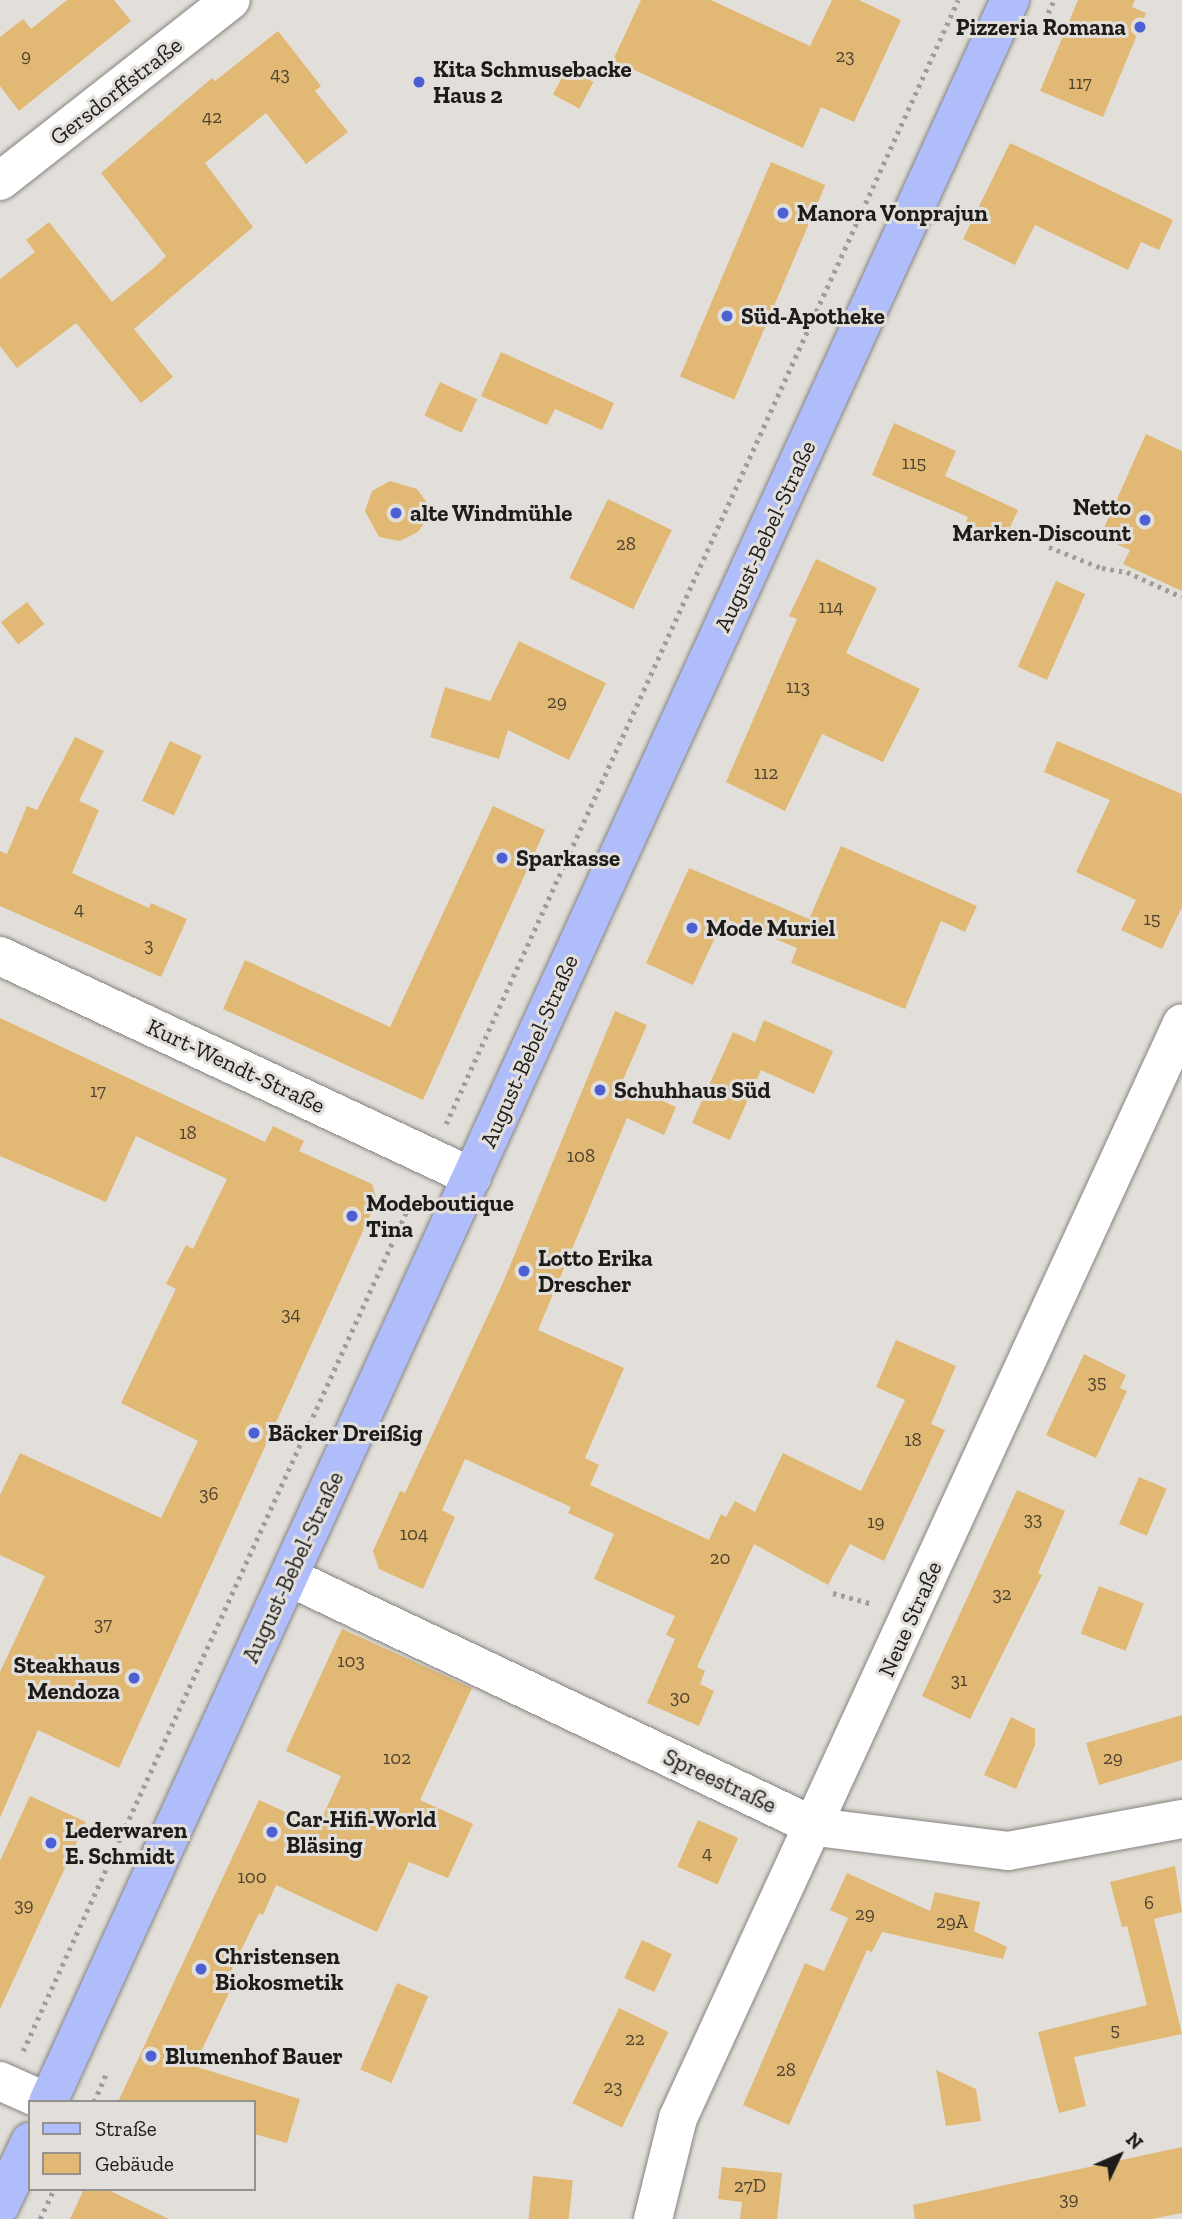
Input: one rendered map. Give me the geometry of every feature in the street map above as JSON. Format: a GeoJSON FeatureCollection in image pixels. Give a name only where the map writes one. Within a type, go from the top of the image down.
{"type":"FeatureCollection","features":[{"type":"Feature","properties":{"kind":"main road","name":"August-Bebel-Straße"},"geometry":{"type":"LineString","coordinates":[[49,2100],[1010,0]]}},
{"type":"Feature","properties":{"kind":"main road"},"geometry":{"type":"LineString","coordinates":[[0,2206],[28,2146]]}},
{"type":"Feature","properties":{"kind":"street","name":"Gersdorffstraße"},"geometry":{"type":"LineString","coordinates":[[0,181],[231,0]]}},
{"type":"Feature","properties":{"kind":"street","name":"Kurt-Wendt-Straße"},"geometry":{"type":"LineString","coordinates":[[0,956],[472,1177]]}},
{"type":"Feature","properties":{"kind":"street","name":"Neue Straße"},"geometry":{"type":"LineString","coordinates":[[653,2219],[654,2200],[678,2118],[816,1826],[1182,1023]]}},
{"type":"Feature","properties":{"kind":"street","name":"Spreestraße"},"geometry":{"type":"LineString","coordinates":[[289,1577],[816,1826],[1008,1851],[1182,1819]]}},
{"type":"Feature","properties":{"kind":"street"},"geometry":{"type":"LineString","coordinates":[[3,2083],[43,2100]]}},
{"type":"Feature","properties":{"kind":"path"},"geometry":{"type":"LineString","coordinates":[[3,2083],[431,1158],[958,0]]}},
{"type":"Feature","properties":{"kind":"path"},"geometry":{"type":"LineString","coordinates":[[1049,547],[1102,568],[1127,572],[1182,597]]}},
{"type":"Feature","properties":{"kind":"path"},"geometry":{"type":"LineString","coordinates":[[833,1593],[874,1604]]}},
{"type":"Feature","properties":{"kind":"path"},"geometry":{"type":"LineString","coordinates":[[40,2219],[53,2191]]}},
{"type":"Feature","properties":{"kind":"building"},"geometry":{"type":"Polygon","coordinates":[[[67,0],[114,0],[131,21],[19,111],[0,86],[0,37],[23,19],[31,29],[67,0]]]}},
{"type":"Feature","properties":{"kind":"building"},"geometry":{"type":"Polygon","coordinates":[[[641,0],[711,0],[810,46],[832,0],[859,0],[901,20],[854,122],[821,107],[803,148],[613,60],[641,0]]]}},
{"type":"Feature","properties":{"kind":"building"},"geometry":{"type":"Polygon","coordinates":[[[1078,0],[1135,0],[1132,7],[1146,13],[1103,117],[1040,91],[1078,0]]]}},
{"type":"Feature","properties":{"kind":"building"},"geometry":{"type":"Polygon","coordinates":[[[278,31],[321,86],[315,91],[348,132],[306,164],[266,113],[205,163],[253,227],[134,329],[173,377],[141,403],[76,323],[17,368],[0,346],[0,279],[35,252],[26,240],[49,222],[112,302],[155,267],[166,256],[101,173],[212,78],[215,81],[278,31]]]}},
{"type":"Feature","properties":{"kind":"building"},"geometry":{"type":"Polygon","coordinates":[[[567,68],[593,82],[579,109],[553,94],[567,68]]]}},
{"type":"Feature","properties":{"kind":"building"},"geometry":{"type":"Polygon","coordinates":[[[1010,143],[1173,220],[1159,250],[1141,242],[1128,270],[1035,225],[1015,265],[963,239],[1010,143]]]}},
{"type":"Feature","properties":{"kind":"building"},"geometry":{"type":"Polygon","coordinates":[[[771,162],[825,185],[734,400],[680,376],[771,162]]]}},
{"type":"Feature","properties":{"kind":"building"},"geometry":{"type":"Polygon","coordinates":[[[501,352],[614,403],[602,430],[555,409],[547,425],[481,396],[501,352]]]}},
{"type":"Feature","properties":{"kind":"building"},"geometry":{"type":"Polygon","coordinates":[[[440,382],[477,399],[462,433],[424,416],[440,382]]]}},
{"type":"Feature","properties":{"kind":"building"},"geometry":{"type":"Polygon","coordinates":[[[894,423],[956,451],[945,476],[1018,510],[1007,534],[997,529],[994,535],[966,522],[968,517],[872,475],[894,423]]]}},
{"type":"Feature","properties":{"kind":"building","name":"Netto Marken-Discount"},"geometry":{"type":"Polygon","coordinates":[[[1146,434],[1182,451],[1182,591],[1123,564],[1130,550],[1100,537],[1146,434]]]}},
{"type":"Feature","properties":{"kind":"building","name":"alte Windmühle"},"geometry":{"type":"Polygon","coordinates":[[[390,481],[417,489],[433,511],[418,532],[400,541],[379,537],[365,511],[372,491],[390,481]]]}},
{"type":"Feature","properties":{"kind":"building"},"geometry":{"type":"Polygon","coordinates":[[[608,499],[672,530],[633,609],[569,578],[608,499]]]}},
{"type":"Feature","properties":{"kind":"building"},"geometry":{"type":"Polygon","coordinates":[[[816,559],[877,588],[846,653],[920,689],[883,762],[822,734],[785,811],[726,782],[797,619],[789,616],[816,559]]]}},
{"type":"Feature","properties":{"kind":"building"},"geometry":{"type":"Polygon","coordinates":[[[1056,581],[1085,594],[1047,680],[1018,667],[1056,581]]]}},
{"type":"Feature","properties":{"kind":"building"},"geometry":{"type":"Polygon","coordinates":[[[27,602],[44,624],[18,644],[1,622],[27,602]]]}},
{"type":"Feature","properties":{"kind":"building"},"geometry":{"type":"Polygon","coordinates":[[[519,641],[606,683],[569,760],[508,730],[499,759],[430,737],[445,687],[490,701],[519,641]]]}},
{"type":"Feature","properties":{"kind":"building"},"geometry":{"type":"Polygon","coordinates":[[[75,737],[104,751],[79,801],[99,810],[72,873],[149,908],[151,903],[187,919],[161,977],[0,906],[0,851],[7,854],[27,806],[37,810],[75,737]]]}},
{"type":"Feature","properties":{"kind":"building"},"geometry":{"type":"Polygon","coordinates":[[[170,741],[202,756],[174,816],[142,801],[170,741]]]}},
{"type":"Feature","properties":{"kind":"building"},"geometry":{"type":"Polygon","coordinates":[[[1057,741],[1182,794],[1182,907],[1162,949],[1121,930],[1136,900],[1076,872],[1110,800],[1044,772],[1057,741]]]}},
{"type":"Feature","properties":{"kind":"building"},"geometry":{"type":"Polygon","coordinates":[[[493,806],[545,830],[423,1100],[223,1009],[245,960],[390,1027],[493,806]]]}},
{"type":"Feature","properties":{"kind":"building"},"geometry":{"type":"Polygon","coordinates":[[[841,846],[977,906],[965,932],[941,921],[905,1009],[791,963],[797,948],[724,918],[693,985],[646,963],[689,868],[809,919],[841,846]]]}},
{"type":"Feature","properties":{"kind":"building"},"geometry":{"type":"Polygon","coordinates":[[[615,1011],[647,1025],[622,1082],[676,1107],[664,1135],[627,1118],[538,1330],[624,1368],[585,1458],[599,1465],[590,1485],[709,1540],[721,1514],[726,1517],[735,1501],[755,1512],[783,1453],[861,1491],[905,1400],[876,1387],[896,1340],[956,1366],[931,1424],[945,1430],[884,1561],[850,1544],[828,1585],[754,1544],[697,1667],[705,1671],[700,1684],[714,1691],[699,1726],[647,1703],[675,1639],[666,1635],[675,1616],[594,1579],[614,1534],[568,1513],[571,1507],[465,1459],[442,1510],[455,1517],[423,1589],[379,1569],[373,1551],[400,1491],[405,1493],[502,1285],[615,1011]]]}},
{"type":"Feature","properties":{"kind":"building"},"geometry":{"type":"Polygon","coordinates":[[[0,1018],[265,1142],[273,1126],[304,1141],[299,1151],[372,1184],[377,1200],[119,1768],[38,1730],[0,1818],[0,1672],[45,1576],[0,1555],[0,1495],[20,1453],[161,1518],[198,1441],[121,1403],[176,1289],[166,1284],[186,1245],[193,1249],[227,1179],[136,1136],[106,1202],[0,1156],[0,1018]]]}},
{"type":"Feature","properties":{"kind":"building"},"geometry":{"type":"Polygon","coordinates":[[[764,1020],[833,1051],[814,1094],[761,1070],[730,1140],[692,1123],[733,1032],[755,1042],[764,1020]]]}},
{"type":"Feature","properties":{"kind":"building"},"geometry":{"type":"Polygon","coordinates":[[[1084,1354],[1126,1375],[1120,1388],[1127,1391],[1096,1458],[1046,1435],[1084,1354]]]}},
{"type":"Feature","properties":{"kind":"building"},"geometry":{"type":"Polygon","coordinates":[[[1139,1477],[1167,1489],[1147,1536],[1119,1524],[1139,1477]]]}},
{"type":"Feature","properties":{"kind":"building"},"geometry":{"type":"Polygon","coordinates":[[[1017,1490],[1065,1511],[1038,1573],[1042,1575],[970,1719],[922,1696],[1017,1490]]]}},
{"type":"Feature","properties":{"kind":"building"},"geometry":{"type":"Polygon","coordinates":[[[1099,1586],[1144,1603],[1126,1651],[1081,1634],[1099,1586]]]}},
{"type":"Feature","properties":{"kind":"building"},"geometry":{"type":"Polygon","coordinates":[[[342,1629],[472,1688],[420,1800],[473,1824],[448,1878],[409,1862],[377,1932],[276,1885],[263,1915],[259,1913],[223,1988],[230,1991],[194,2066],[300,2099],[287,2143],[256,2135],[256,2100],[119,2100],[259,1800],[318,1827],[341,1776],[286,1751],[342,1629]]]}},
{"type":"Feature","properties":{"kind":"building"},"geometry":{"type":"Polygon","coordinates":[[[1182,1715],[1182,1760],[1099,1785],[1086,1743],[1182,1715]]]}},
{"type":"Feature","properties":{"kind":"building"},"geometry":{"type":"Polygon","coordinates":[[[1011,1717],[1035,1729],[1035,1745],[1016,1789],[984,1775],[1011,1717]]]}},
{"type":"Feature","properties":{"kind":"building"},"geometry":{"type":"Polygon","coordinates":[[[30,1796],[86,1822],[0,2009],[0,1861],[30,1796]]]}},
{"type":"Feature","properties":{"kind":"building"},"geometry":{"type":"Polygon","coordinates":[[[698,1820],[738,1838],[717,1884],[677,1867],[698,1820]]]}},
{"type":"Feature","properties":{"kind":"building"},"geometry":{"type":"Polygon","coordinates":[[[1175,1866],[1182,1912],[1154,1919],[1182,2034],[1074,2057],[1086,2106],[1059,2113],[1038,2032],[1147,2005],[1127,1926],[1122,1927],[1110,1882],[1175,1866]]]}},
{"type":"Feature","properties":{"kind":"building"},"geometry":{"type":"Polygon","coordinates":[[[847,1873],[930,1911],[935,1892],[980,1902],[974,1931],[1007,1947],[1003,1959],[882,1932],[872,1952],[867,1950],[789,2125],[743,2105],[805,1963],[824,1971],[848,1918],[830,1910],[847,1873]]]}},
{"type":"Feature","properties":{"kind":"building"},"geometry":{"type":"Polygon","coordinates":[[[642,1940],[672,1954],[654,1992],[624,1978],[642,1940]]]}},
{"type":"Feature","properties":{"kind":"building"},"geometry":{"type":"Polygon","coordinates":[[[397,1983],[428,1996],[392,2083],[360,2070],[397,1983]]]}},
{"type":"Feature","properties":{"kind":"building"},"geometry":{"type":"Polygon","coordinates":[[[619,2008],[668,2032],[622,2127],[573,2103],[619,2008]]]}},
{"type":"Feature","properties":{"kind":"building"},"geometry":{"type":"Polygon","coordinates":[[[936,2070],[976,2089],[981,2121],[946,2126],[936,2070]]]}},
{"type":"Feature","properties":{"kind":"building"},"geometry":{"type":"Polygon","coordinates":[[[1182,2147],[1182,2213],[1152,2219],[915,2219],[913,2205],[1182,2147]]]}},
{"type":"Feature","properties":{"kind":"building"},"geometry":{"type":"Polygon","coordinates":[[[722,2167],[782,2173],[777,2219],[740,2219],[742,2202],[718,2199],[722,2167]]]}},
{"type":"Feature","properties":{"kind":"building"},"geometry":{"type":"Polygon","coordinates":[[[533,2176],[573,2180],[569,2219],[529,2219],[533,2176]]]}},
{"type":"Feature","properties":{"kind":"building"},"geometry":{"type":"Polygon","coordinates":[[[83,2191],[110,2191],[169,2219],[70,2219],[83,2191]]]}},
{"type":"Feature","properties":{"kind":"place","name":"Pizzeria Romana"},"geometry":{"type":"Point","coordinates":[1140,27]}},
{"type":"Feature","properties":{"kind":"place","name":"Kita Schmusebacke Haus 2"},"geometry":{"type":"Point","coordinates":[419,82]}},
{"type":"Feature","properties":{"kind":"place","name":"Manora Vonprajun"},"geometry":{"type":"Point","coordinates":[783,213]}},
{"type":"Feature","properties":{"kind":"place","name":"Süd-Apotheke"},"geometry":{"type":"Point","coordinates":[727,316]}},
{"type":"Feature","properties":{"kind":"place","name":"alte Windmühle"},"geometry":{"type":"Point","coordinates":[396,513]}},
{"type":"Feature","properties":{"kind":"place","name":"Netto Marken-Discount"},"geometry":{"type":"Point","coordinates":[1145,520]}},
{"type":"Feature","properties":{"kind":"place","name":"Sparkasse"},"geometry":{"type":"Point","coordinates":[502,858]}},
{"type":"Feature","properties":{"kind":"place","name":"Mode Muriel"},"geometry":{"type":"Point","coordinates":[692,928]}},
{"type":"Feature","properties":{"kind":"place","name":"Schuhhaus Süd"},"geometry":{"type":"Point","coordinates":[600,1090]}},
{"type":"Feature","properties":{"kind":"place","name":"Modeboutique Tina"},"geometry":{"type":"Point","coordinates":[352,1216]}},
{"type":"Feature","properties":{"kind":"place","name":"Lotto Erika Drescher"},"geometry":{"type":"Point","coordinates":[524,1271]}},
{"type":"Feature","properties":{"kind":"place","name":"Bäcker Dreißig"},"geometry":{"type":"Point","coordinates":[254,1433]}},
{"type":"Feature","properties":{"kind":"place","name":"Steakhaus Mendoza"},"geometry":{"type":"Point","coordinates":[134,1678]}},
{"type":"Feature","properties":{"kind":"place","name":"Car-Hifi-World Bläsing"},"geometry":{"type":"Point","coordinates":[272,1832]}},
{"type":"Feature","properties":{"kind":"place","name":"Lederwaren E. Schmidt"},"geometry":{"type":"Point","coordinates":[51,1843]}},
{"type":"Feature","properties":{"kind":"place","name":"Christensen Biokosmetik"},"geometry":{"type":"Point","coordinates":[201,1969]}},
{"type":"Feature","properties":{"kind":"place","name":"Blumenhof Bauer"},"geometry":{"type":"Point","coordinates":[151,2056]}}]}
